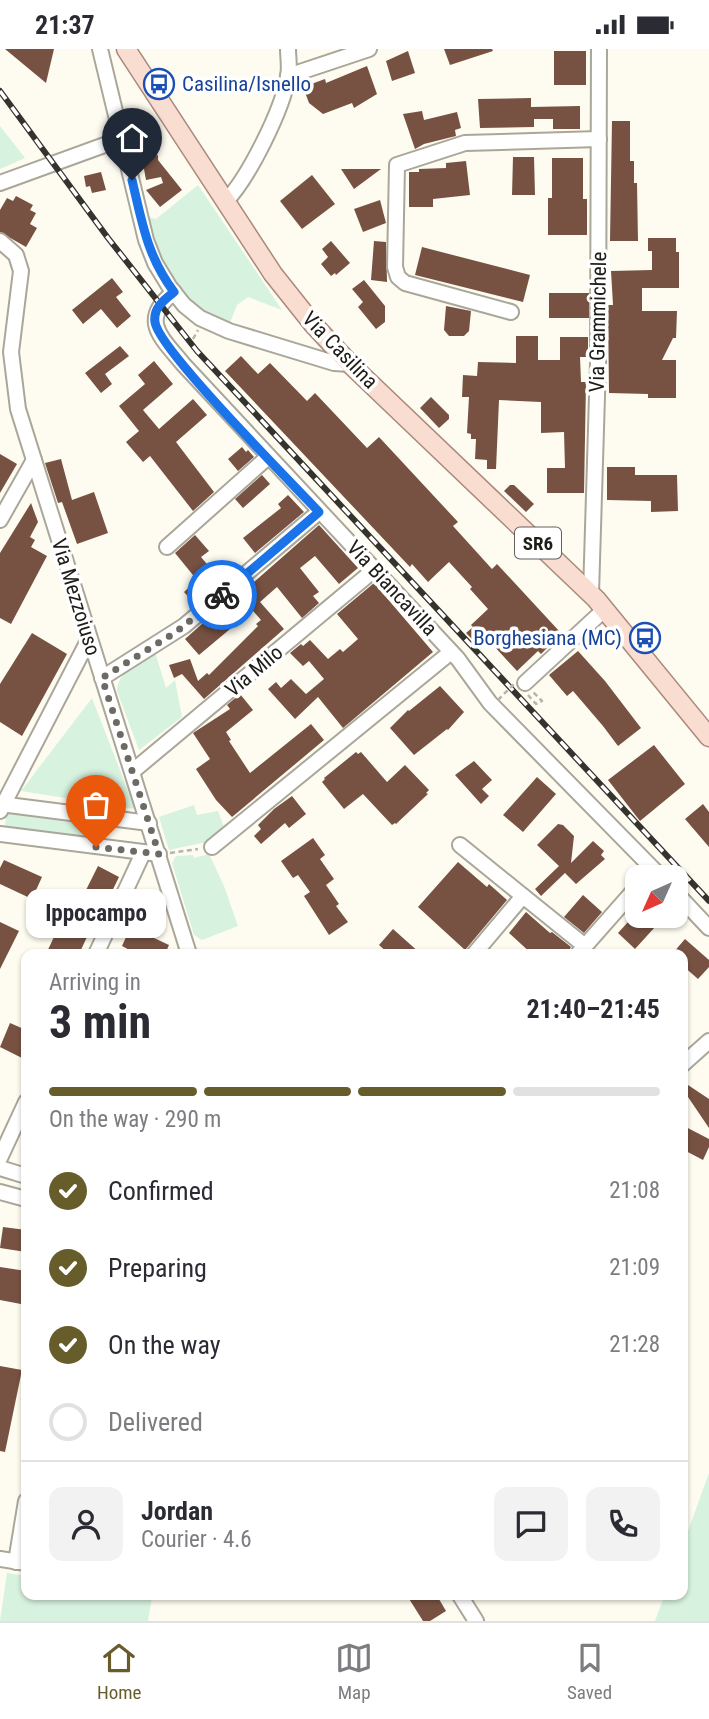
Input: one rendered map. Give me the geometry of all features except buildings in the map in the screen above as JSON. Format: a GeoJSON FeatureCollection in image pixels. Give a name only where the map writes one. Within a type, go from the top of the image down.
{"type":"FeatureCollection","features":[{"type":"Feature","properties":{"kind":"main road","name":"Via Casilina"},"geometry":{"type":"LineString","coordinates":[[126,49],[282,286],[312,323],[350,364],[591,594],[709,737]]}},
{"type":"Feature","properties":{"kind":"street"},"geometry":{"type":"LineString","coordinates":[[100,49],[148,248],[174,292],[189,310],[212,324],[334,363],[350,364]]}},
{"type":"Feature","properties":{"kind":"street"},"geometry":{"type":"LineString","coordinates":[[225,202],[268,135],[288,76],[288,49]]}},
{"type":"Feature","properties":{"kind":"street"},"geometry":{"type":"LineString","coordinates":[[288,76],[369,49]]}},
{"type":"Feature","properties":{"kind":"street","name":"Via Grammichele"},"geometry":{"type":"LineString","coordinates":[[591,594],[598,363],[598,49]]}},
{"type":"Feature","properties":{"kind":"street"},"geometry":{"type":"LineString","coordinates":[[0,183],[121,139]]}},
{"type":"Feature","properties":{"kind":"street"},"geometry":{"type":"LineString","coordinates":[[511,312],[405,283],[398,277],[395,267],[397,165],[465,143],[599,139]]}},
{"type":"Feature","properties":{"kind":"street","name":"Via Mezzoiuso"},"geometry":{"type":"LineString","coordinates":[[0,241],[16,255],[21,271],[6,366],[15,400],[89,639],[134,771],[188,949]]}},
{"type":"Feature","properties":{"kind":"street","name":"Via Biancavilla"},"geometry":{"type":"LineString","coordinates":[[174,292],[157,308],[155,320],[159,333],[193,376],[451,652],[491,703],[644,865]]}},
{"type":"Feature","properties":{"kind":"street"},"geometry":{"type":"LineString","coordinates":[[167,547],[268,457]]}},
{"type":"Feature","properties":{"kind":"street"},"geometry":{"type":"LineString","coordinates":[[0,520],[34,460]]}},
{"type":"Feature","properties":{"kind":"street"},"geometry":{"type":"LineString","coordinates":[[102,678],[184,626],[319,512]]}},
{"type":"Feature","properties":{"kind":"street","name":"Via Milo"},"geometry":{"type":"LineString","coordinates":[[134,771],[374,571]]}},
{"type":"Feature","properties":{"kind":"street"},"geometry":{"type":"LineString","coordinates":[[521,683],[605,609]]}},
{"type":"Feature","properties":{"kind":"street"},"geometry":{"type":"LineString","coordinates":[[89,639],[1,806],[149,823]]}},
{"type":"Feature","properties":{"kind":"street"},"geometry":{"type":"LineString","coordinates":[[212,847],[451,652]]}},
{"type":"Feature","properties":{"kind":"street"},"geometry":{"type":"LineString","coordinates":[[0,834],[159,854]]}},
{"type":"Feature","properties":{"kind":"street"},"geometry":{"type":"LineString","coordinates":[[460,845],[523,896],[580,949]]}},
{"type":"Feature","properties":{"kind":"street"},"geometry":{"type":"LineString","coordinates":[[98,949],[143,853]]}},
{"type":"Feature","properties":{"kind":"street"},"geometry":{"type":"LineString","coordinates":[[478,949],[523,896]]}},
{"type":"Feature","properties":{"kind":"street"},"geometry":{"type":"LineString","coordinates":[[582,949],[625,900]]}},
{"type":"Feature","properties":{"kind":"street"},"geometry":{"type":"LineString","coordinates":[[688,906],[709,928]]}},
{"type":"Feature","properties":{"kind":"street"},"geometry":{"type":"LineString","coordinates":[[688,1060],[709,1041]]}},
{"type":"Feature","properties":{"kind":"street"},"geometry":{"type":"LineString","coordinates":[[0,1158],[21,1113]]}},
{"type":"Feature","properties":{"kind":"street"},"geometry":{"type":"LineString","coordinates":[[0,1168],[21,1174]]}},
{"type":"Feature","properties":{"kind":"street"},"geometry":{"type":"LineString","coordinates":[[0,1192],[21,1198]]}},
{"type":"Feature","properties":{"kind":"street"},"geometry":{"type":"LineString","coordinates":[[0,1559],[21,1563]]}},
{"type":"Feature","properties":{"kind":"street"},"geometry":{"type":"LineString","coordinates":[[463,1600],[476,1621]]}},
{"type":"Feature","properties":{"kind":"path"},"geometry":{"type":"LineString","coordinates":[[498,700],[521,683],[542,701],[536,704]]}},
{"type":"Feature","properties":{"kind":"path"},"geometry":{"type":"LineString","coordinates":[[159,854],[212,847]]}},
{"type":"Feature","properties":{"kind":"green space"},"geometry":{"type":"Polygon","coordinates":[[[0,126],[25,158],[0,169],[0,126]]]}},
{"type":"Feature","properties":{"kind":"green space"},"geometry":{"type":"Polygon","coordinates":[[[198,185],[282,310],[248,297],[237,305],[229,325],[198,312],[167,276],[148,217],[156,219],[198,185]]]}},
{"type":"Feature","properties":{"kind":"green space"},"geometry":{"type":"Polygon","coordinates":[[[155,652],[166,688],[175,680],[182,717],[139,750],[117,691],[125,672],[155,652]]]}},
{"type":"Feature","properties":{"kind":"green space"},"geometry":{"type":"Polygon","coordinates":[[[92,698],[135,809],[21,791],[92,698]]]}},
{"type":"Feature","properties":{"kind":"green space"},"geometry":{"type":"Polygon","coordinates":[[[194,805],[197,815],[218,811],[225,830],[211,841],[169,850],[159,817],[194,805]]]}},
{"type":"Feature","properties":{"kind":"green space"},"geometry":{"type":"Polygon","coordinates":[[[7,811],[90,821],[88,841],[4,831],[7,811]]]}},
{"type":"Feature","properties":{"kind":"green space"},"geometry":{"type":"Polygon","coordinates":[[[209,854],[238,926],[202,940],[194,935],[172,863],[176,856],[193,855],[194,858],[209,854]]]}},
{"type":"Feature","properties":{"kind":"green space"},"geometry":{"type":"Polygon","coordinates":[[[709,1473],[709,1621],[655,1621],[663,1600],[688,1600],[688,1531],[709,1473]]]}},
{"type":"Feature","properties":{"kind":"green space"},"geometry":{"type":"Polygon","coordinates":[[[7,1573],[21,1575],[21,1600],[152,1600],[148,1621],[0,1621],[7,1573]]]}},
{"type":"Feature","properties":{"kind":"railway"},"geometry":{"type":"LineString","coordinates":[[0,91],[108,238],[197,351],[709,901]]}},
{"type":"Feature","properties":{"kind":"way so far"},"geometry":{"type":"LineString","coordinates":[[96,847],[159,854],[102,678],[176,632],[222,595]]}},
{"type":"Feature","properties":{"kind":"place","name":"Casilina/Isnello"},"geometry":{"type":"Point","coordinates":[159,84]}},
{"type":"Feature","properties":{"kind":"place","name":"Borghesiana (MC)"},"geometry":{"type":"Point","coordinates":[645,638]}},
{"type":"Feature","properties":{"kind":"place","name":"Ippocampo"},"geometry":{"type":"Point","coordinates":[96,847]}},
{"type":"Feature","properties":{"kind":"route"},"geometry":{"type":"LineString","coordinates":[[132,180],[148,248],[174,292],[157,308],[155,325],[159,333],[198,382],[319,512],[222,595]]}}]}
